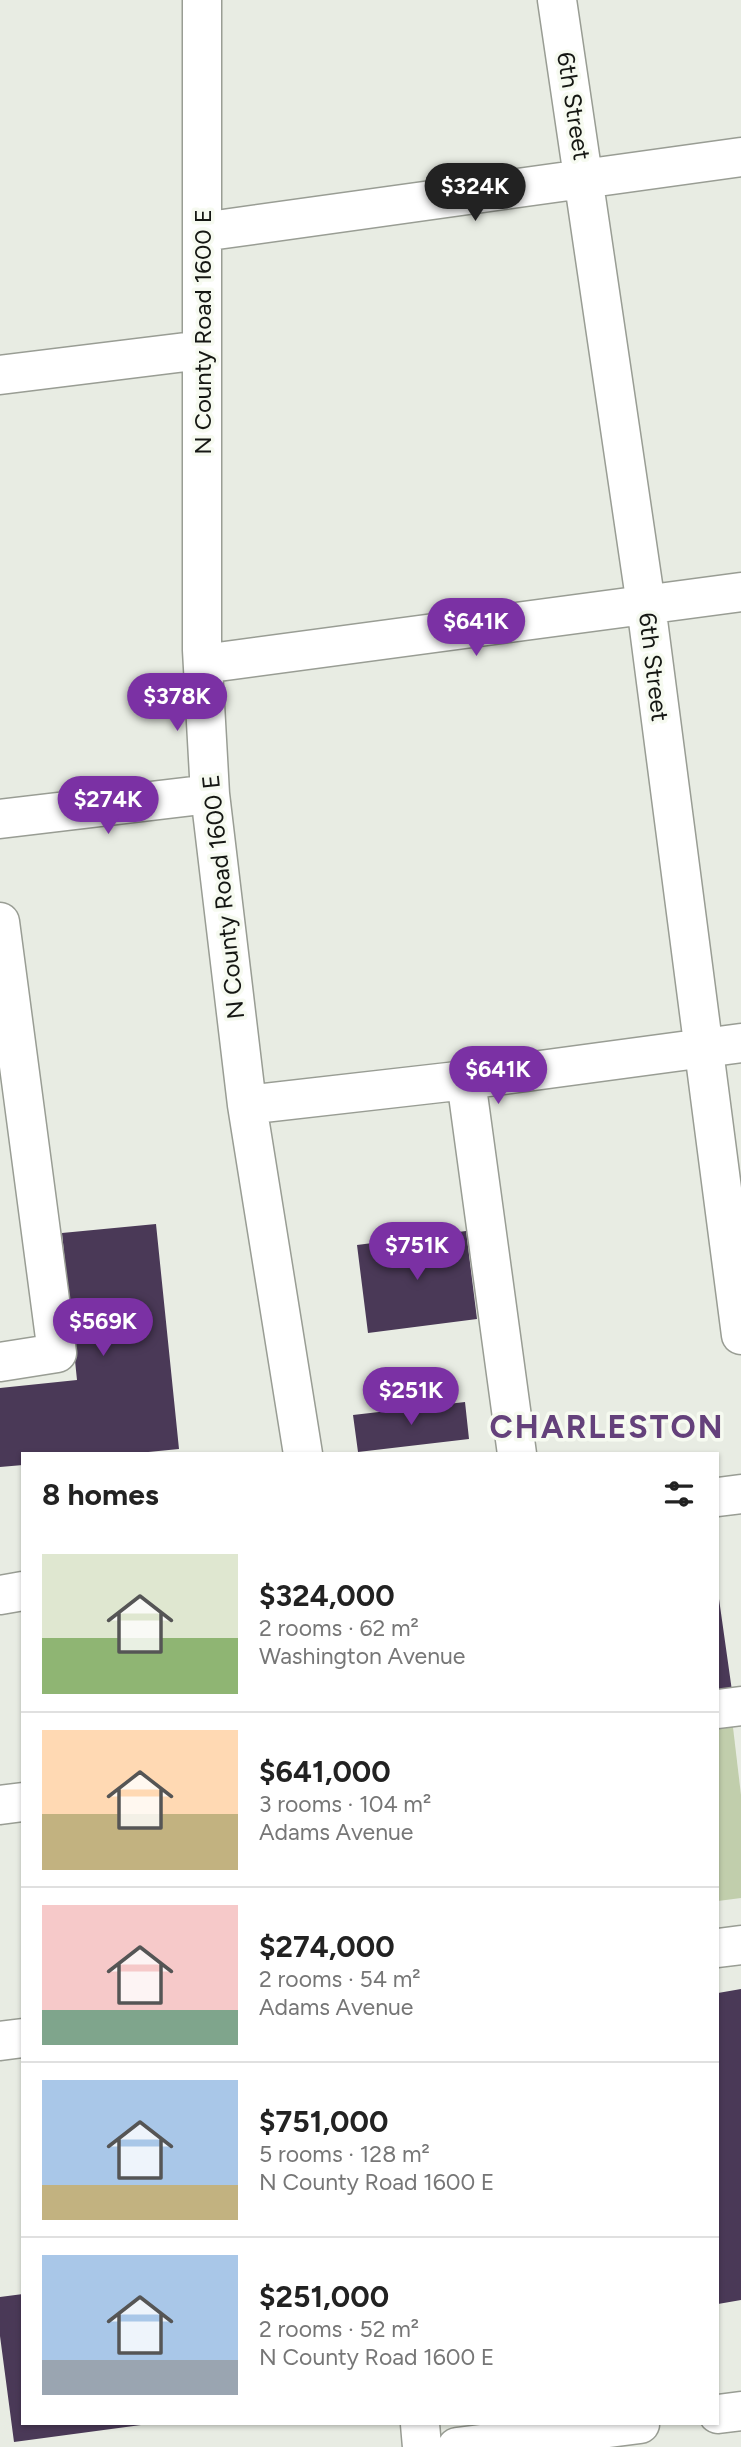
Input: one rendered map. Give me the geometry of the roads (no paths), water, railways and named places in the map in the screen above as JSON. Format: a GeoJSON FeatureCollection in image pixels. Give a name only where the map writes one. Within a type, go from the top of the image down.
{"type":"FeatureCollection","features":[{"type":"Feature","properties":{"kind":"street","name":"N County Road 1600 E"},"geometry":{"type":"LineString","coordinates":[[202,0],[203,664],[210,794],[247,1105],[303,1452]]}},
{"type":"Feature","properties":{"kind":"street","name":"6th Street"},"geometry":{"type":"LineString","coordinates":[[557,0],[646,605],[741,1335]]}},
{"type":"Feature","properties":{"kind":"street"},"geometry":{"type":"LineString","coordinates":[[202,232],[741,157]]}},
{"type":"Feature","properties":{"kind":"street"},"geometry":{"type":"LineString","coordinates":[[0,375],[202,350]]}},
{"type":"Feature","properties":{"kind":"street"},"geometry":{"type":"LineString","coordinates":[[203,664],[741,592]]}},
{"type":"Feature","properties":{"kind":"street"},"geometry":{"type":"LineString","coordinates":[[0,819],[210,794]]}},
{"type":"Feature","properties":{"kind":"street"},"geometry":{"type":"LineString","coordinates":[[0,922],[57,1353],[0,1362]]}},
{"type":"Feature","properties":{"kind":"street"},"geometry":{"type":"LineString","coordinates":[[247,1105],[466,1080],[741,1043]]}},
{"type":"Feature","properties":{"kind":"street"},"geometry":{"type":"LineString","coordinates":[[466,1080],[517,1452]]}},
{"type":"Feature","properties":{"kind":"street"},"geometry":{"type":"LineString","coordinates":[[719,1497],[741,1494]]}},
{"type":"Feature","properties":{"kind":"street"},"geometry":{"type":"LineString","coordinates":[[0,1595],[21,1591]]}},
{"type":"Feature","properties":{"kind":"street"},"geometry":{"type":"LineString","coordinates":[[719,1709],[741,1706]]}},
{"type":"Feature","properties":{"kind":"street"},"geometry":{"type":"LineString","coordinates":[[0,1805],[21,1802]]}},
{"type":"Feature","properties":{"kind":"street"},"geometry":{"type":"LineString","coordinates":[[719,1948],[741,1945]]}},
{"type":"Feature","properties":{"kind":"street"},"geometry":{"type":"LineString","coordinates":[[0,2041],[21,2038]]}},
{"type":"Feature","properties":{"kind":"street"},"geometry":{"type":"LineString","coordinates":[[719,2414],[741,2411]]}},
{"type":"Feature","properties":{"kind":"street"},"geometry":{"type":"LineString","coordinates":[[420,2425],[422,2447]]}},
{"type":"Feature","properties":{"kind":"street"},"geometry":{"type":"LineString","coordinates":[[457,2447],[632,2425]]}},
{"type":"Feature","properties":{"kind":"district","name":"CHARLESTON"},"geometry":{"type":"Point","coordinates":[607,1427]}}]}
